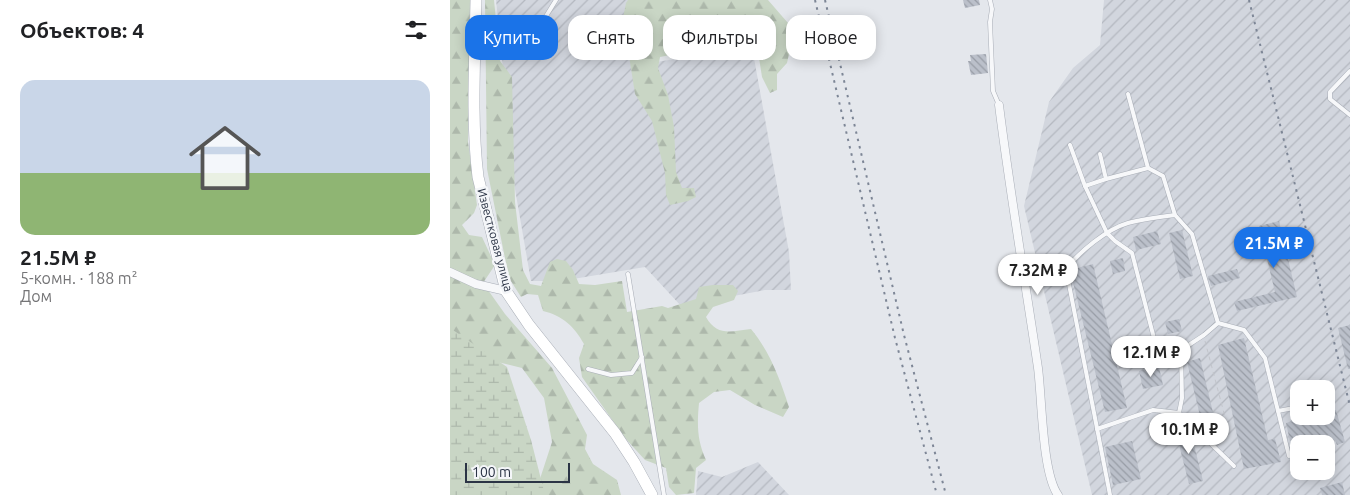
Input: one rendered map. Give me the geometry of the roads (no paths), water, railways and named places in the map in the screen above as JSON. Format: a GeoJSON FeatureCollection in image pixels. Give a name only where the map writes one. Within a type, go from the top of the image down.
{"type":"FeatureCollection","features":[{"type":"Feature","properties":{"kind":"main road","name":"Известковая улица"},"geometry":{"type":"LineString","coordinates":[[476,0],[474,129],[476,160],[478,177],[506,291],[529,325],[615,433],[652,495]]}},
{"type":"Feature","properties":{"kind":"street"},"geometry":{"type":"LineString","coordinates":[[999,105],[1038,370],[1048,464],[1058,495]]}},
{"type":"Feature","properties":{"kind":"street"},"geometry":{"type":"LineString","coordinates":[[450,272],[476,284],[506,291]]}},
{"type":"Feature","properties":{"kind":"lane"},"geometry":{"type":"LineString","coordinates":[[547,15],[556,0]]}},
{"type":"Feature","properties":{"kind":"lane"},"geometry":{"type":"LineString","coordinates":[[990,0],[992,9],[990,22],[993,91],[999,105]]}},
{"type":"Feature","properties":{"kind":"lane"},"geometry":{"type":"LineString","coordinates":[[1350,71],[1330,92],[1330,99],[1350,115]]}},
{"type":"Feature","properties":{"kind":"lane"},"geometry":{"type":"LineString","coordinates":[[1128,94],[1148,168]]}},
{"type":"Feature","properties":{"kind":"lane"},"geometry":{"type":"LineString","coordinates":[[1070,145],[1107,232],[1132,254],[1156,346],[1180,350],[1204,336],[1218,323]]}},
{"type":"Feature","properties":{"kind":"lane"},"geometry":{"type":"LineString","coordinates":[[1100,154],[1106,178]]}},
{"type":"Feature","properties":{"kind":"lane"},"geometry":{"type":"LineString","coordinates":[[1086,186],[1106,178],[1148,168],[1163,176],[1175,215],[1192,234],[1218,323]]}},
{"type":"Feature","properties":{"kind":"lane"},"geometry":{"type":"LineString","coordinates":[[1110,495],[1066,269],[1072,261],[1107,232],[1127,223],[1175,215]]}},
{"type":"Feature","properties":{"kind":"lane"},"geometry":{"type":"LineString","coordinates":[[628,274],[664,495]]}},
{"type":"Feature","properties":{"kind":"lane"},"geometry":{"type":"LineString","coordinates":[[1218,323],[1244,330],[1265,358],[1289,456]]}},
{"type":"Feature","properties":{"kind":"lane"},"geometry":{"type":"LineString","coordinates":[[1179,413],[1182,398],[1180,350]]}},
{"type":"Feature","properties":{"kind":"lane"},"geometry":{"type":"LineString","coordinates":[[588,369],[611,375],[632,373],[642,357]]}},
{"type":"Feature","properties":{"kind":"lane"},"geometry":{"type":"LineString","coordinates":[[1278,411],[1290,409]]}},
{"type":"Feature","properties":{"kind":"lane"},"geometry":{"type":"LineString","coordinates":[[1097,429],[1153,410],[1179,413],[1234,466]]}},
{"type":"Feature","properties":{"kind":"railway"},"geometry":{"type":"LineString","coordinates":[[815,0],[895,338],[937,495]]}},
{"type":"Feature","properties":{"kind":"railway"},"geometry":{"type":"LineString","coordinates":[[825,0],[904,335],[946,495]]}},
{"type":"Feature","properties":{"kind":"railway"},"geometry":{"type":"LineString","coordinates":[[1249,0],[1350,406]]}}]}
